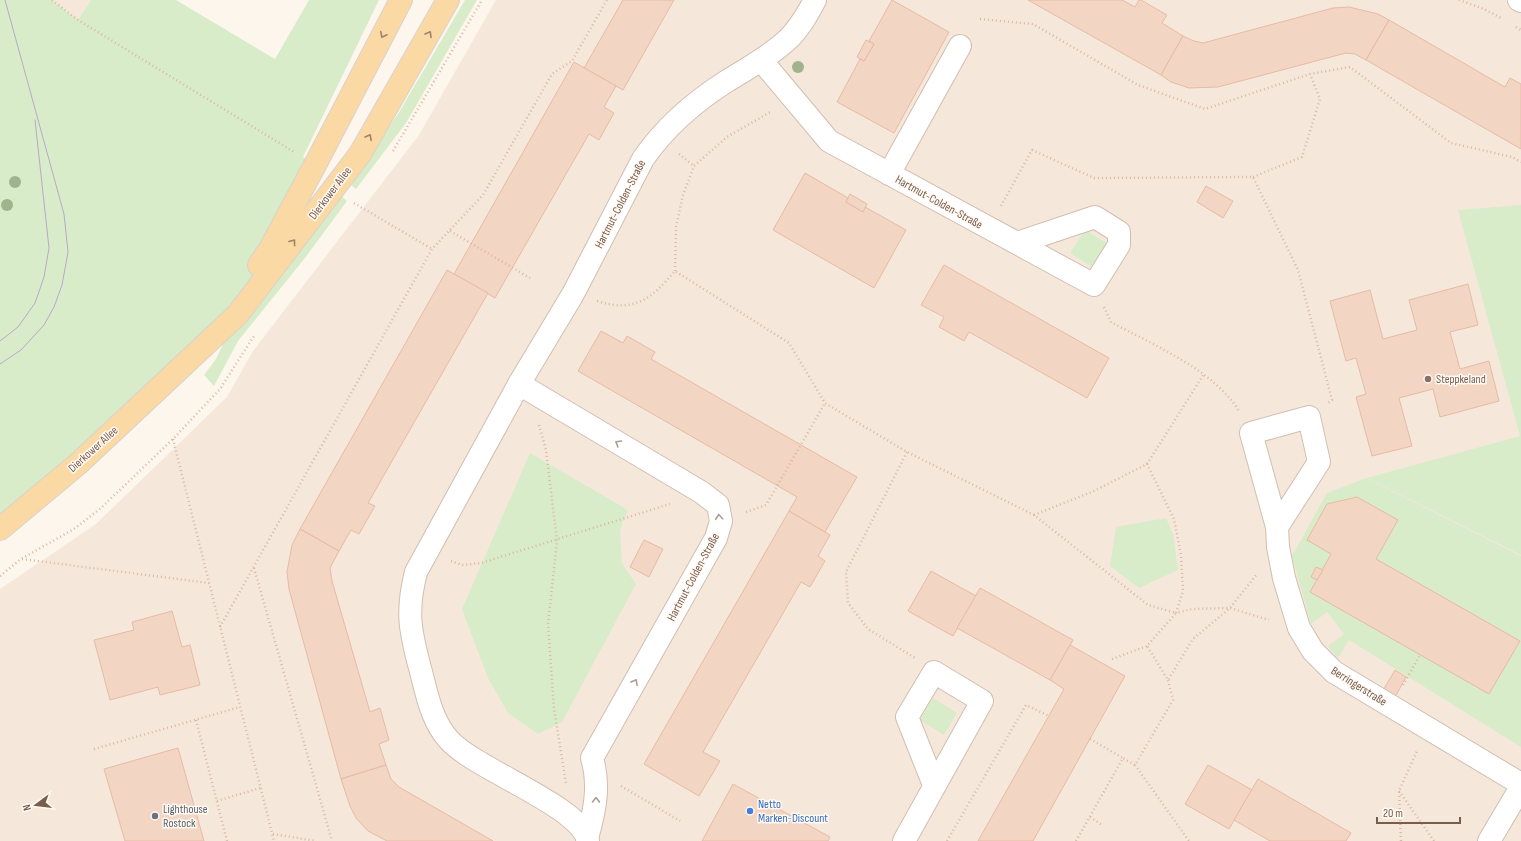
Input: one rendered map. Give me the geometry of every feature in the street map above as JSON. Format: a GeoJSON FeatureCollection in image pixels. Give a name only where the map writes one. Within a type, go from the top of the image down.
{"type":"FeatureCollection","features":[{"type":"Feature","properties":{"kind":"main road","name":"Dierkower Allee"},"geometry":{"type":"LineString","coordinates":[[182,364],[238,298],[270,249],[401,0]]}},
{"type":"Feature","properties":{"kind":"main road","name":"Dierkower Allee"},"geometry":{"type":"LineString","coordinates":[[0,529],[79,463],[182,364],[238,314],[360,154],[448,0]]}},
{"type":"Feature","properties":{"kind":"street","name":"Hartmut-Colden-Straße"},"geometry":{"type":"LineString","coordinates":[[587,839],[577,822],[562,811],[470,756],[451,742],[439,727],[433,714],[411,635],[409,615],[410,595],[416,572],[426,552],[523,386],[573,294],[643,159],[653,144],[689,108],[761,60],[786,41],[803,21],[815,0]]}},
{"type":"Feature","properties":{"kind":"street"},"geometry":{"type":"LineString","coordinates":[[889,174],[960,46]]}},
{"type":"Feature","properties":{"kind":"street","name":"Hartmut-Colden-Straße"},"geometry":{"type":"LineString","coordinates":[[761,60],[795,98],[829,141],[988,229],[1094,285]]}},
{"type":"Feature","properties":{"kind":"street"},"geometry":{"type":"LineString","coordinates":[[1017,243],[1095,216],[1119,232],[1118,246],[1094,285]]}},
{"type":"Feature","properties":{"kind":"street","name":"Hartmut-Colden-Straße"},"geometry":{"type":"LineString","coordinates":[[523,386],[702,492],[718,505],[721,521],[716,538],[592,758],[596,772],[595,810],[587,839]]}},
{"type":"Feature","properties":{"kind":"street"},"geometry":{"type":"LineString","coordinates":[[1251,433],[1309,417],[1319,462],[1277,537]]}},
{"type":"Feature","properties":{"kind":"street","name":"Berringerstraße"},"geometry":{"type":"LineString","coordinates":[[1251,433],[1277,537],[1290,600],[1299,628],[1313,651],[1334,672],[1521,786],[1489,841]]}},
{"type":"Feature","properties":{"kind":"street"},"geometry":{"type":"LineString","coordinates":[[904,841],[982,701],[934,672],[907,717],[934,785]]}},
{"type":"Feature","properties":{"kind":"path"},"geometry":{"type":"LineString","coordinates":[[52,0],[78,20],[315,165]]}},
{"type":"Feature","properties":{"kind":"path"},"geometry":{"type":"LineString","coordinates":[[220,627],[432,249],[483,195],[552,74],[572,61],[607,0]]}},
{"type":"Feature","properties":{"kind":"path"},"geometry":{"type":"LineString","coordinates":[[1459,0],[1484,9],[1503,20]]}},
{"type":"Feature","properties":{"kind":"path"},"geometry":{"type":"LineString","coordinates":[[980,19],[1033,24],[1138,85],[1205,109],[1310,74],[1350,67],[1451,143],[1512,157],[1521,162]]}},
{"type":"Feature","properties":{"kind":"path"},"geometry":{"type":"LineString","coordinates":[[1515,26],[1521,30]]}},
{"type":"Feature","properties":{"kind":"path"},"geometry":{"type":"LineString","coordinates":[[988,229],[1032,150],[1094,178],[1253,177],[1302,157],[1320,99],[1310,74]]}},
{"type":"Feature","properties":{"kind":"path"},"geometry":{"type":"LineString","coordinates":[[573,294],[614,307],[638,303],[656,293],[676,271],[676,227],[683,195],[694,166],[727,137],[795,98]]}},
{"type":"Feature","properties":{"kind":"path"},"geometry":{"type":"LineString","coordinates":[[1253,177],[1298,270],[1332,400],[1309,417]]}},
{"type":"Feature","properties":{"kind":"path"},"geometry":{"type":"LineString","coordinates":[[336,186],[354,203],[432,249]]}},
{"type":"Feature","properties":{"kind":"path"},"geometry":{"type":"LineString","coordinates":[[450,231],[530,278]]}},
{"type":"Feature","properties":{"kind":"path"},"geometry":{"type":"LineString","coordinates":[[676,271],[789,343],[824,403],[907,452],[1034,515],[1148,605],[1176,613],[1192,609],[1230,608],[1299,628]]}},
{"type":"Feature","properties":{"kind":"path"},"geometry":{"type":"LineString","coordinates":[[1094,285],[1111,322],[1204,374],[1232,400],[1251,433]]}},
{"type":"Feature","properties":{"kind":"path"},"geometry":{"type":"LineString","coordinates":[[1034,515],[1094,491],[1147,464],[1204,374]]}},
{"type":"Feature","properties":{"kind":"path"},"geometry":{"type":"LineString","coordinates":[[523,386],[546,450],[556,541],[548,624],[554,709],[567,788]]}},
{"type":"Feature","properties":{"kind":"path"},"geometry":{"type":"LineString","coordinates":[[766,505],[824,403]]}},
{"type":"Feature","properties":{"kind":"path"},"geometry":{"type":"LineString","coordinates":[[173,439],[274,841]]}},
{"type":"Feature","properties":{"kind":"path"},"geometry":{"type":"LineString","coordinates":[[907,452],[846,572],[848,603],[868,629],[912,656],[934,672]]}},
{"type":"Feature","properties":{"kind":"path"},"geometry":{"type":"LineString","coordinates":[[1112,659],[1147,646],[1176,613],[1183,592],[1181,555],[1174,519],[1147,464]]}},
{"type":"Feature","properties":{"kind":"path"},"geometry":{"type":"LineString","coordinates":[[426,552],[462,565],[481,563],[649,512],[702,492]]}},
{"type":"Feature","properties":{"kind":"path"},"geometry":{"type":"LineString","coordinates":[[1168,680],[1193,638],[1230,608],[1277,537]]}},
{"type":"Feature","properties":{"kind":"path"},"geometry":{"type":"LineString","coordinates":[[21,559],[209,583]]}},
{"type":"Feature","properties":{"kind":"path"},"geometry":{"type":"LineString","coordinates":[[254,567],[332,841]]}},
{"type":"Feature","properties":{"kind":"path"},"geometry":{"type":"LineString","coordinates":[[1135,765],[1173,700],[1168,680],[1147,646]]}},
{"type":"Feature","properties":{"kind":"path"},"geometry":{"type":"LineString","coordinates":[[1391,706],[1420,655]]}},
{"type":"Feature","properties":{"kind":"path"},"geometry":{"type":"LineString","coordinates":[[947,841],[1026,705],[1049,716]]}},
{"type":"Feature","properties":{"kind":"path"},"geometry":{"type":"LineString","coordinates":[[94,749],[240,707]]}},
{"type":"Feature","properties":{"kind":"path"},"geometry":{"type":"LineString","coordinates":[[196,720],[227,841]]}},
{"type":"Feature","properties":{"kind":"path"},"geometry":{"type":"LineString","coordinates":[[1401,841],[1399,791],[1427,729]]}},
{"type":"Feature","properties":{"kind":"path"},"geometry":{"type":"LineString","coordinates":[[1090,739],[1135,765],[1189,841]]}},
{"type":"Feature","properties":{"kind":"path"},"geometry":{"type":"LineString","coordinates":[[1076,841],[1123,758]]}},
{"type":"Feature","properties":{"kind":"path"},"geometry":{"type":"LineString","coordinates":[[596,772],[680,821]]}},
{"type":"Feature","properties":{"kind":"path"},"geometry":{"type":"LineString","coordinates":[[217,801],[260,788]]}},
{"type":"Feature","properties":{"kind":"path"},"geometry":{"type":"LineString","coordinates":[[1399,791],[1434,841]]}},
{"type":"Feature","properties":{"kind":"path"},"geometry":{"type":"LineString","coordinates":[[1090,817],[1102,825]]}},
{"type":"Feature","properties":{"kind":"path"},"geometry":{"type":"LineString","coordinates":[[272,834],[316,841]]}},
{"type":"Feature","properties":{"kind":"shaded area"},"geometry":{"type":"Polygon","coordinates":[[[52,0],[91,0],[78,20],[52,0]]]}},
{"type":"Feature","properties":{"kind":"shaded area"},"geometry":{"type":"Polygon","coordinates":[[[496,0],[1521,0],[1521,841],[0,841],[0,589],[96,524],[227,397],[253,351],[419,135],[496,0]]]}},
{"type":"Feature","properties":{"kind":"green space"},"geometry":{"type":"Polygon","coordinates":[[[0,0],[52,0],[78,20],[91,0],[176,0],[275,59],[309,0],[379,0],[303,157],[315,165],[270,249],[238,298],[182,364],[0,529],[0,0]]]}},
{"type":"Feature","properties":{"kind":"green space"},"geometry":{"type":"Polygon","coordinates":[[[465,0],[477,0],[406,123],[356,189],[350,184],[398,114],[465,0]]]}},
{"type":"Feature","properties":{"kind":"green space"},"geometry":{"type":"Polygon","coordinates":[[[340,195],[347,201],[305,258],[238,341],[214,386],[204,375],[216,359],[225,340],[340,195]]]}},
{"type":"Feature","properties":{"kind":"green space"},"geometry":{"type":"Polygon","coordinates":[[[1521,205],[1521,555],[1367,478],[1520,436],[1458,210],[1521,205]]]}},
{"type":"Feature","properties":{"kind":"green space"},"geometry":{"type":"Polygon","coordinates":[[[1085,230],[1108,244],[1094,268],[1070,253],[1085,230]]]}},
{"type":"Feature","properties":{"kind":"green space"},"geometry":{"type":"Polygon","coordinates":[[[530,453],[628,510],[620,529],[622,563],[636,584],[562,722],[538,734],[508,713],[488,678],[462,609],[530,453]]]}},
{"type":"Feature","properties":{"kind":"green space"},"geometry":{"type":"Polygon","coordinates":[[[1366,478],[1521,556],[1521,747],[1349,640],[1338,658],[1328,646],[1344,634],[1327,612],[1311,624],[1292,556],[1327,493],[1366,478]]]}},
{"type":"Feature","properties":{"kind":"green space"},"geometry":{"type":"Polygon","coordinates":[[[1166,518],[1173,534],[1178,570],[1139,588],[1110,566],[1116,527],[1166,518]]]}},
{"type":"Feature","properties":{"kind":"green space"},"geometry":{"type":"Polygon","coordinates":[[[933,698],[957,713],[944,735],[920,720],[933,698]]]}},
{"type":"Feature","properties":{"kind":"building"},"geometry":{"type":"Polygon","coordinates":[[[623,0],[674,0],[623,90],[584,68],[623,0]]]}},
{"type":"Feature","properties":{"kind":"building"},"geometry":{"type":"Polygon","coordinates":[[[892,0],[949,32],[894,133],[837,102],[860,59],[864,61],[874,44],[869,41],[892,0]]]}},
{"type":"Feature","properties":{"kind":"building"},"geometry":{"type":"Polygon","coordinates":[[[1028,0],[1122,0],[1135,7],[1139,0],[1141,0],[1167,15],[1162,23],[1183,36],[1161,75],[1028,0]]]}},
{"type":"Feature","properties":{"kind":"building"},"geometry":{"type":"Polygon","coordinates":[[[1349,7],[1378,14],[1389,20],[1366,60],[1355,54],[1346,53],[1218,87],[1189,88],[1171,82],[1161,75],[1183,36],[1203,43],[1333,8],[1349,7]]]}},
{"type":"Feature","properties":{"kind":"building"},"geometry":{"type":"Polygon","coordinates":[[[1389,20],[1505,87],[1510,78],[1521,84],[1521,149],[1366,60],[1389,20]]]}},
{"type":"Feature","properties":{"kind":"building"},"geometry":{"type":"Polygon","coordinates":[[[866,40],[874,44],[864,61],[857,57],[866,40]]]}},
{"type":"Feature","properties":{"kind":"building"},"geometry":{"type":"Polygon","coordinates":[[[574,62],[616,86],[604,107],[614,113],[599,140],[589,134],[495,298],[454,274],[574,62]]]}},
{"type":"Feature","properties":{"kind":"building"},"geometry":{"type":"Polygon","coordinates":[[[805,173],[848,198],[846,202],[863,212],[865,207],[906,230],[874,288],[773,230],[805,173]]]}},
{"type":"Feature","properties":{"kind":"building"},"geometry":{"type":"Polygon","coordinates":[[[1206,186],[1233,201],[1223,218],[1197,202],[1206,186]]]}},
{"type":"Feature","properties":{"kind":"building"},"geometry":{"type":"Polygon","coordinates":[[[850,194],[867,204],[863,212],[846,202],[850,194]]]}},
{"type":"Feature","properties":{"kind":"building"},"geometry":{"type":"Polygon","coordinates":[[[944,265],[1109,358],[1087,398],[969,332],[964,341],[939,327],[944,317],[921,305],[944,265]]]}},
{"type":"Feature","properties":{"kind":"building"},"geometry":{"type":"Polygon","coordinates":[[[447,270],[488,293],[368,503],[375,506],[359,534],[351,530],[339,551],[300,529],[447,270]]]}},
{"type":"Feature","properties":{"kind":"building","name":"Steppkeland"},"geometry":{"type":"Polygon","coordinates":[[[1468,284],[1478,325],[1450,332],[1460,369],[1489,361],[1499,401],[1440,417],[1433,389],[1399,398],[1412,446],[1372,456],[1356,397],[1366,394],[1356,358],[1346,361],[1330,301],[1370,290],[1383,339],[1417,330],[1409,300],[1468,284]]]}},
{"type":"Feature","properties":{"kind":"building"},"geometry":{"type":"Polygon","coordinates":[[[601,331],[623,343],[627,336],[655,352],[651,359],[857,477],[825,532],[789,511],[797,497],[578,371],[601,331]]]}},
{"type":"Feature","properties":{"kind":"building"},"geometry":{"type":"Polygon","coordinates":[[[1357,497],[1398,520],[1376,559],[1520,641],[1489,694],[1310,592],[1331,554],[1307,540],[1327,504],[1357,497]]]}},
{"type":"Feature","properties":{"kind":"building"},"geometry":{"type":"Polygon","coordinates":[[[789,511],[830,535],[818,556],[825,561],[810,587],[801,582],[703,752],[720,761],[699,796],[644,764],[789,511]]]}},
{"type":"Feature","properties":{"kind":"building"},"geometry":{"type":"Polygon","coordinates":[[[300,529],[339,551],[330,568],[332,581],[370,712],[380,708],[389,740],[379,744],[386,765],[341,779],[289,589],[287,572],[292,545],[300,529]]]}},
{"type":"Feature","properties":{"kind":"building"},"geometry":{"type":"Polygon","coordinates":[[[644,540],[663,549],[649,577],[630,567],[644,540]]]}},
{"type":"Feature","properties":{"kind":"building"},"geometry":{"type":"Polygon","coordinates":[[[1316,567],[1323,570],[1317,580],[1311,577],[1316,567]]]}},
{"type":"Feature","properties":{"kind":"building"},"geometry":{"type":"Polygon","coordinates":[[[931,571],[976,596],[953,636],[908,611],[931,571]]]}},
{"type":"Feature","properties":{"kind":"building"},"geometry":{"type":"Polygon","coordinates":[[[980,588],[1073,640],[1050,680],[957,628],[980,588]]]}},
{"type":"Feature","properties":{"kind":"building"},"geometry":{"type":"Polygon","coordinates":[[[172,611],[182,647],[190,645],[200,685],[160,695],[158,687],[110,700],[94,640],[134,630],[132,622],[172,611]]]}},
{"type":"Feature","properties":{"kind":"building"},"geometry":{"type":"Polygon","coordinates":[[[1070,645],[1125,676],[1033,841],[978,841],[1064,689],[1050,680],[1070,645]]]}},
{"type":"Feature","properties":{"kind":"building"},"geometry":{"type":"Polygon","coordinates":[[[1395,670],[1406,677],[1394,699],[1382,692],[1395,670]]]}},
{"type":"Feature","properties":{"kind":"building"},"geometry":{"type":"Polygon","coordinates":[[[178,748],[204,841],[125,841],[104,769],[178,748]]]}},
{"type":"Feature","properties":{"kind":"building"},"geometry":{"type":"Polygon","coordinates":[[[386,765],[391,779],[399,787],[493,841],[387,841],[368,831],[356,818],[350,806],[341,779],[386,765]]]}},
{"type":"Feature","properties":{"kind":"building"},"geometry":{"type":"Polygon","coordinates":[[[1208,765],[1252,790],[1229,829],[1185,804],[1208,765]]]}},
{"type":"Feature","properties":{"kind":"building"},"geometry":{"type":"Polygon","coordinates":[[[1258,779],[1351,833],[1346,841],[1270,841],[1234,820],[1258,779]]]}},
{"type":"Feature","properties":{"kind":"building","name":"Netto Marken-Discount"},"geometry":{"type":"Polygon","coordinates":[[[733,784],[830,837],[828,841],[702,841],[733,784]]]}},
{"type":"Feature","properties":{"kind":"tram line"},"geometry":{"type":"LineString","coordinates":[[0,364],[21,350],[44,325],[54,307],[62,285],[68,252],[64,214],[5,0]]}},
{"type":"Feature","properties":{"kind":"tram line"},"geometry":{"type":"LineString","coordinates":[[0,341],[18,327],[35,303],[44,277],[49,248],[35,120]]}},
{"type":"Feature","properties":{"kind":"place","name":"Steppkeland"},"geometry":{"type":"Point","coordinates":[1428,379]}},
{"type":"Feature","properties":{"kind":"place","name":"Netto Marken-Discount"},"geometry":{"type":"Point","coordinates":[750,811]}},
{"type":"Feature","properties":{"kind":"place","name":"Lighthouse Rostock"},"geometry":{"type":"Point","coordinates":[155,816]}}]}
